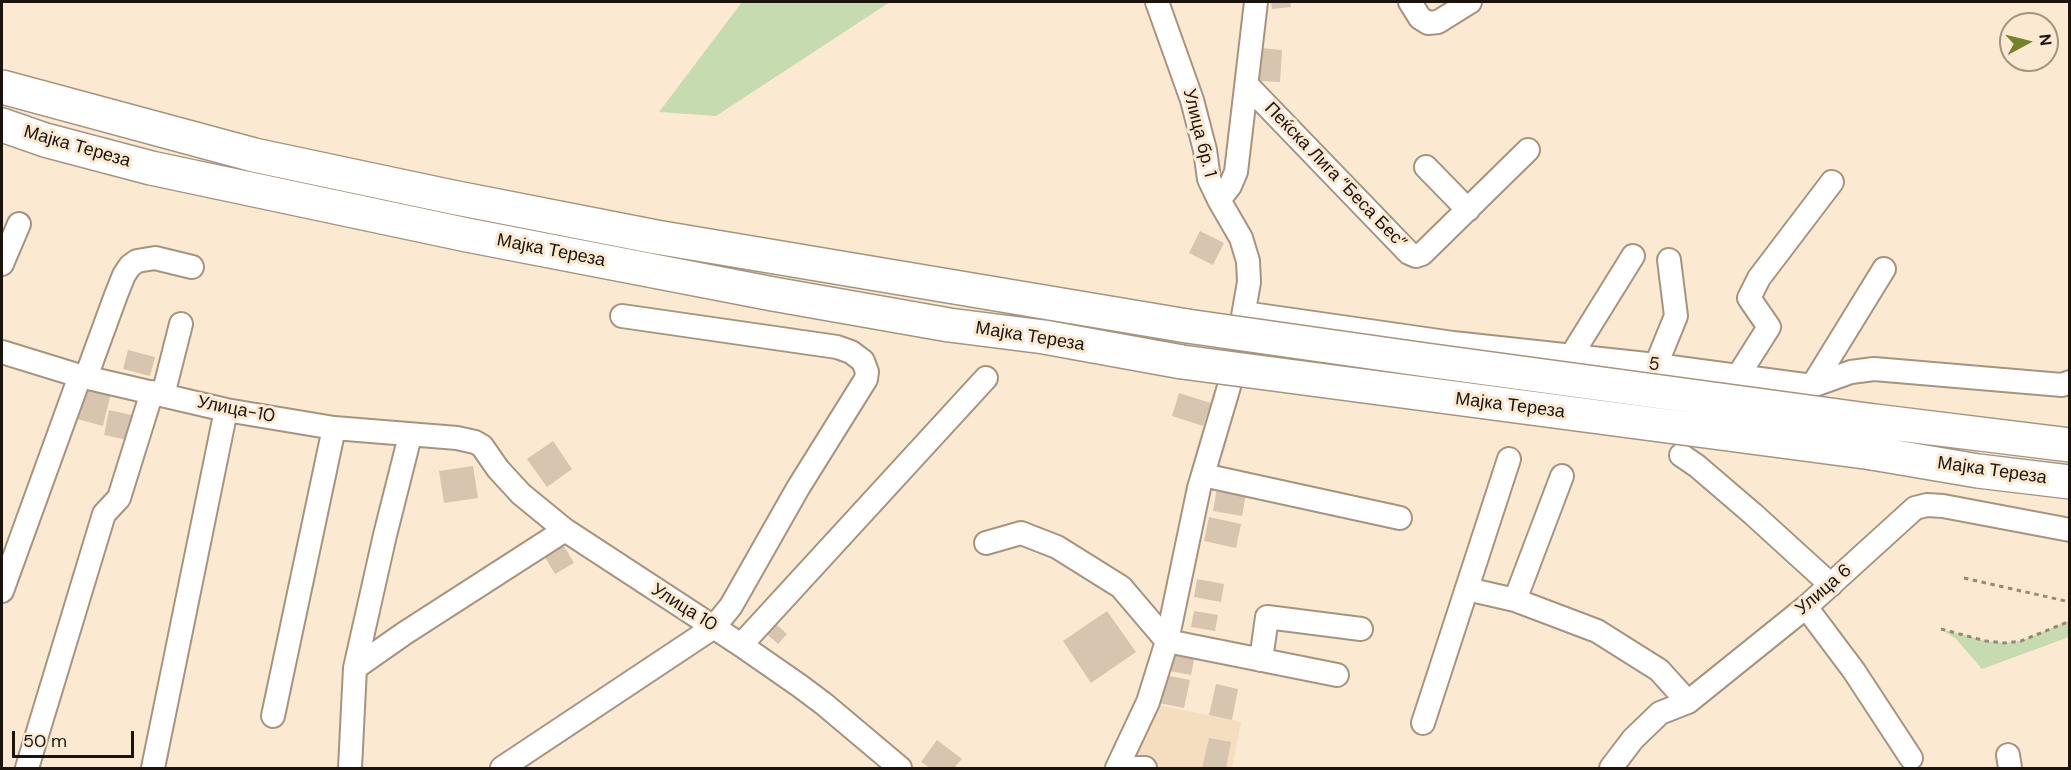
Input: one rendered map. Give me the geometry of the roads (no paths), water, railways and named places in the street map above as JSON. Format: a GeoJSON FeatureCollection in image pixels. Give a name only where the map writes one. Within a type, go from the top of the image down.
{"type":"FeatureCollection","features":[{"type":"Feature","properties":{"kind":"highway","name":"Мајка Тереза"},"geometry":{"type":"LineString","coordinates":[[2,87],[254,154],[452,197],[668,239],[1187,326],[1875,421],[2070,445]]}},
{"type":"Feature","properties":{"kind":"highway","name":"Мајка Тереза"},"geometry":{"type":"LineString","coordinates":[[2,125],[45,140],[151,168],[467,235],[949,325],[1044,338],[1182,362],[1872,453],[1978,471],[2070,482]]}},
{"type":"Feature","properties":{"kind":"street","name":"Улица бр. 1"},"geometry":{"type":"LineString","coordinates":[[1157,2],[1192,100],[1205,150],[1209,179],[1241,238],[1248,261],[1249,282],[1244,313]]}},
{"type":"Feature","properties":{"kind":"street","name":"Пеќска Лига “Беса Бес”"},"geometry":{"type":"LineString","coordinates":[[1219,200],[1230,186],[1236,172],[1256,2]]}},
{"type":"Feature","properties":{"kind":"street"},"geometry":{"type":"LineString","coordinates":[[1410,2],[1420,18],[1428,23],[1438,22],[1470,2]]}},
{"type":"Feature","properties":{"kind":"street","name":"Пеќска Лига “Беса Бес”"},"geometry":{"type":"LineString","coordinates":[[1247,85],[1409,253],[1416,256],[1422,254],[1528,150]]}},
{"type":"Feature","properties":{"kind":"street"},"geometry":{"type":"LineString","coordinates":[[1426,167],[1468,210]]}},
{"type":"Feature","properties":{"kind":"street"},"geometry":{"type":"LineString","coordinates":[[1737,376],[1769,327],[1749,298],[1759,278],[1833,182]]}},
{"type":"Feature","properties":{"kind":"street"},"geometry":{"type":"LineString","coordinates":[[2,264],[19,224]]}},
{"type":"Feature","properties":{"kind":"street"},"geometry":{"type":"LineString","coordinates":[[1571,356],[1633,256]]}},
{"type":"Feature","properties":{"kind":"street"},"geometry":{"type":"LineString","coordinates":[[2,591],[124,274],[137,261],[155,258],[192,267]]}},
{"type":"Feature","properties":{"kind":"street"},"geometry":{"type":"LineString","coordinates":[[1656,365],[1676,316],[1670,260]]}},
{"type":"Feature","properties":{"kind":"street"},"geometry":{"type":"LineString","coordinates":[[1812,386],[1884,269]]}},
{"type":"Feature","properties":{"kind":"street"},"geometry":{"type":"LineString","coordinates":[[1117,768],[1148,702],[1167,640],[1203,475],[1233,373],[1244,313]]}},
{"type":"Feature","properties":{"kind":"street","name":"5"},"geometry":{"type":"LineString","coordinates":[[1244,313],[1453,343],[1656,365],[1812,386],[1851,372],[1874,369],[2066,383]]}},
{"type":"Feature","properties":{"kind":"street"},"geometry":{"type":"LineString","coordinates":[[502,768],[714,627],[731,606],[798,488],[862,387],[867,372],[866,366],[858,356],[837,347],[622,316]]}},
{"type":"Feature","properties":{"kind":"street"},"geometry":{"type":"LineString","coordinates":[[27,768],[104,514],[119,498],[182,324]]}},
{"type":"Feature","properties":{"kind":"street","name":"Улица-10"},"geometry":{"type":"LineString","coordinates":[[2,352],[83,377],[226,410],[334,428],[410,436],[458,438],[475,442]]}},
{"type":"Feature","properties":{"kind":"street"},"geometry":{"type":"LineString","coordinates":[[741,645],[986,378]]}},
{"type":"Feature","properties":{"kind":"street"},"geometry":{"type":"LineString","coordinates":[[153,768],[226,410]]}},
{"type":"Feature","properties":{"kind":"street"},"geometry":{"type":"LineString","coordinates":[[273,716],[334,428]]}},
{"type":"Feature","properties":{"kind":"street"},"geometry":{"type":"LineString","coordinates":[[350,768],[355,668],[379,557],[410,436]]}},
{"type":"Feature","properties":{"kind":"street","name":"Улица 10"},"geometry":{"type":"LineString","coordinates":[[475,442],[482,446],[498,469],[521,494],[565,530],[741,645],[824,704],[900,768]]}},
{"type":"Feature","properties":{"kind":"street"},"geometry":{"type":"LineString","coordinates":[[1681,455],[1753,514],[1831,585]]}},
{"type":"Feature","properties":{"kind":"street"},"geometry":{"type":"LineString","coordinates":[[1423,723],[1509,459]]}},
{"type":"Feature","properties":{"kind":"street"},"geometry":{"type":"LineString","coordinates":[[1203,475],[1400,518]]}},
{"type":"Feature","properties":{"kind":"street"},"geometry":{"type":"LineString","coordinates":[[1515,600],[1562,476]]}},
{"type":"Feature","properties":{"kind":"street","name":"Улица 6"},"geometry":{"type":"LineString","coordinates":[[1611,768],[1634,739],[1660,713],[1688,702],[1806,607],[1907,514],[1921,506],[1953,507],[2070,530]]}},
{"type":"Feature","properties":{"kind":"street"},"geometry":{"type":"LineString","coordinates":[[355,668],[565,530]]}},
{"type":"Feature","properties":{"kind":"street"},"geometry":{"type":"LineString","coordinates":[[986,543],[1021,533],[1057,547],[1121,587],[1167,640],[1337,675]]}},
{"type":"Feature","properties":{"kind":"street"},"geometry":{"type":"LineString","coordinates":[[1467,589],[1515,600],[1577,623],[1613,640],[1659,670],[1688,702]]}},
{"type":"Feature","properties":{"kind":"street"},"geometry":{"type":"LineString","coordinates":[[1806,607],[1854,671],[1911,758]]}},
{"type":"Feature","properties":{"kind":"street"},"geometry":{"type":"LineString","coordinates":[[1261,660],[1267,617],[1361,629]]}},
{"type":"Feature","properties":{"kind":"street"},"geometry":{"type":"LineString","coordinates":[[1136,768],[1145,768]]}}]}
